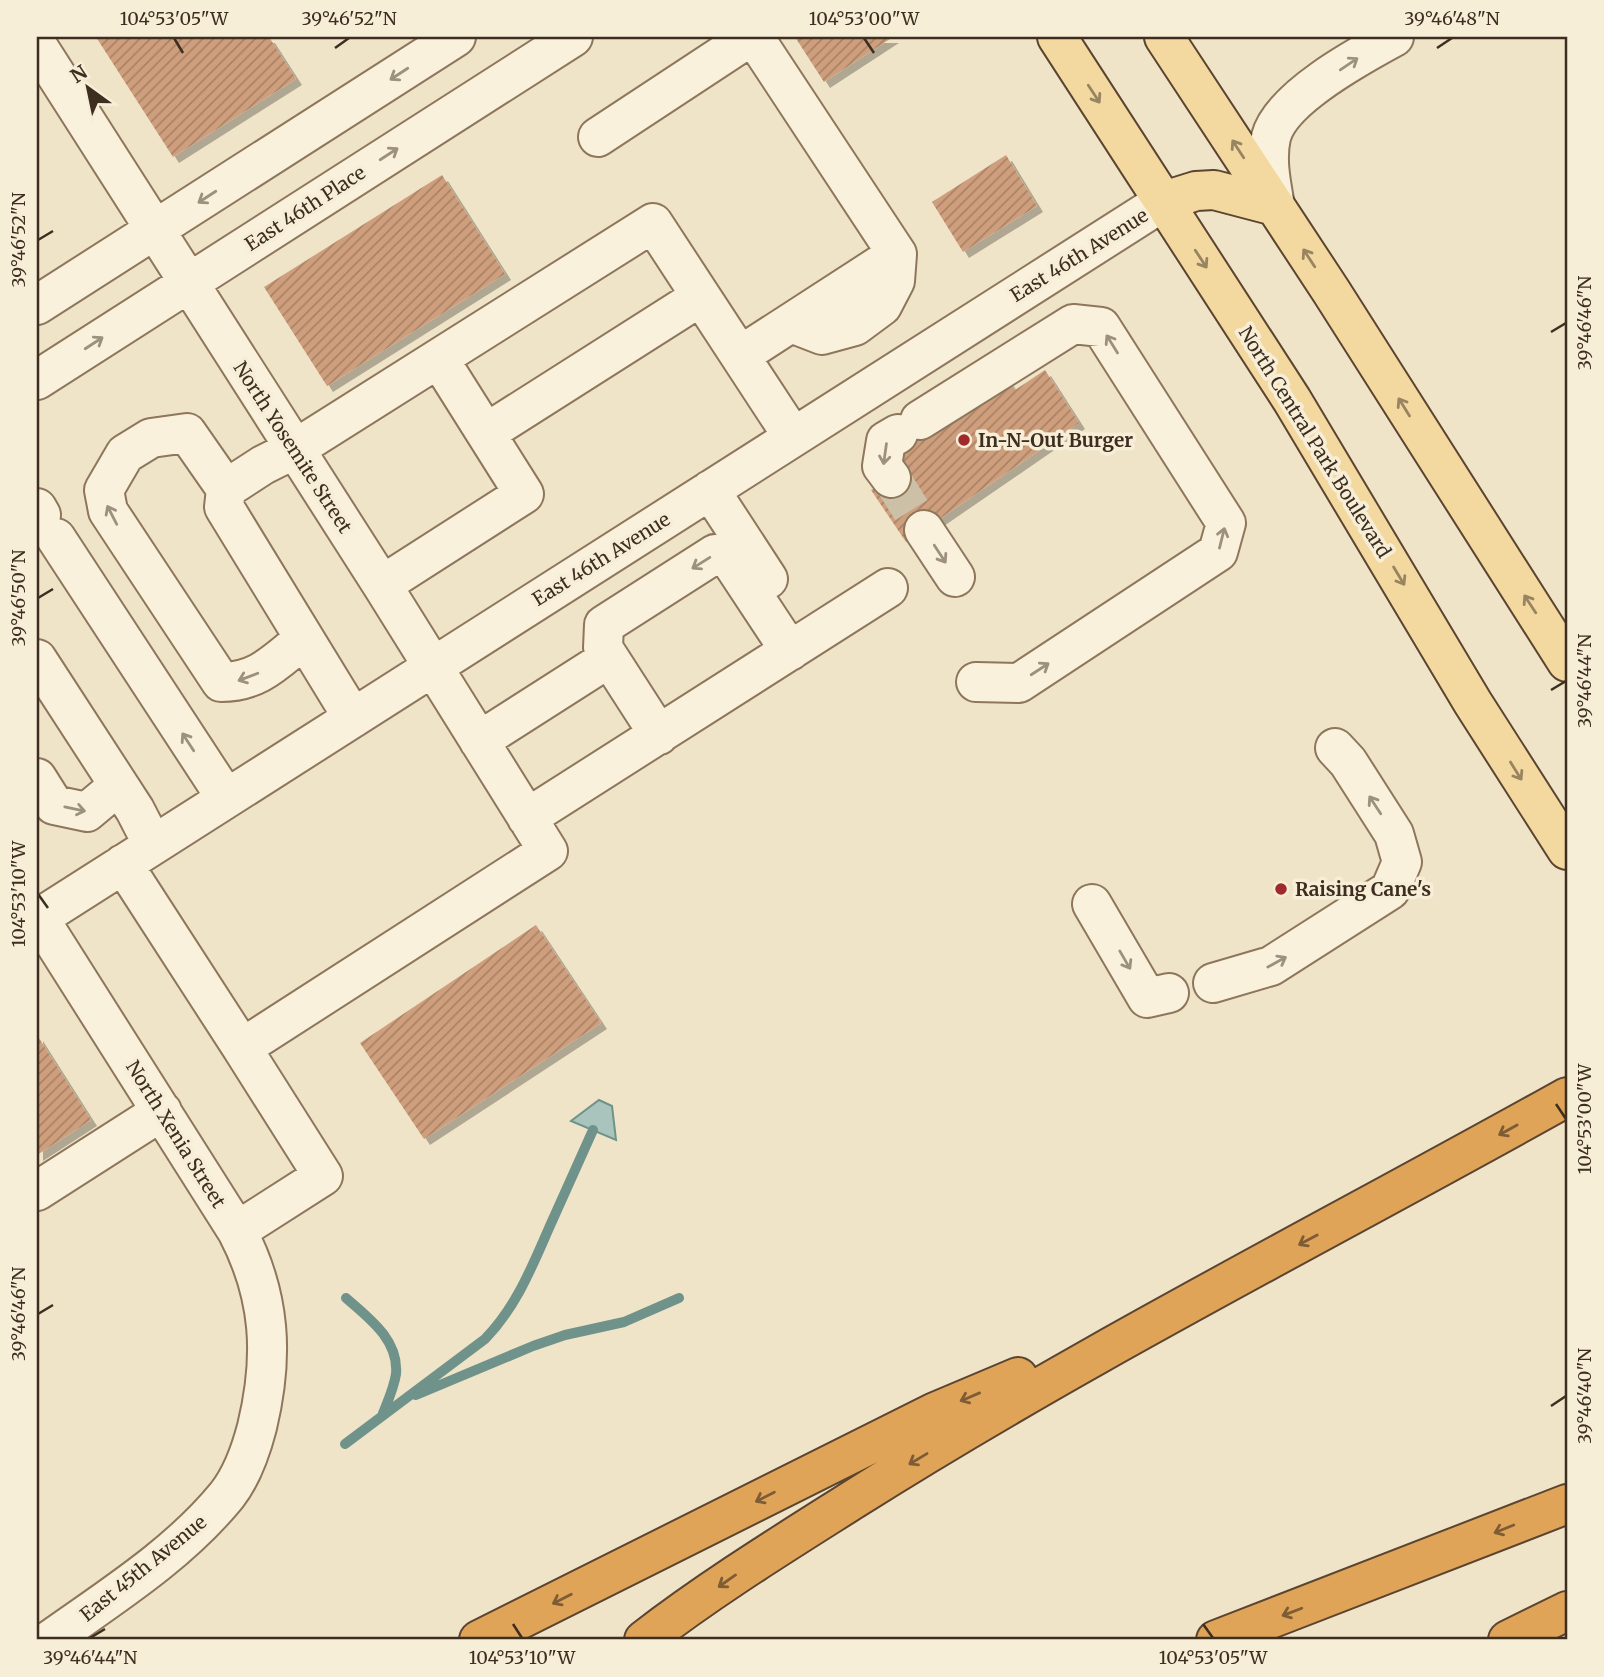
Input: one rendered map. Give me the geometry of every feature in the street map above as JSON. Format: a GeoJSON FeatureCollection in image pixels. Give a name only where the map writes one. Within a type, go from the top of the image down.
{"type":"FeatureCollection","features":[{"type":"Feature","properties":{"kind":"highway"},"geometry":{"type":"LineString","coordinates":[[644,1640],[731,1578],[919,1458],[1168,1315],[1567,1097]]}},
{"type":"Feature","properties":{"kind":"highway"},"geometry":{"type":"LineString","coordinates":[[479,1640],[935,1412],[1168,1315]]}},
{"type":"Feature","properties":{"kind":"highway"},"geometry":{"type":"LineString","coordinates":[[1216,1640],[1567,1504]]}},
{"type":"Feature","properties":{"kind":"highway"},"geometry":{"type":"LineString","coordinates":[[1508,1640],[1567,1611]]}},
{"type":"Feature","properties":{"kind":"main road","name":"North Central Park Boulevard"},"geometry":{"type":"LineString","coordinates":[[1057,37],[1292,400],[1473,703],[1567,850]]}},
{"type":"Feature","properties":{"kind":"main road"},"geometry":{"type":"LineString","coordinates":[[1164,37],[1567,662]]}},
{"type":"Feature","properties":{"kind":"main road"},"geometry":{"type":"LineString","coordinates":[[1164,201],[1196,191],[1214,190],[1275,206]]}},
{"type":"Feature","properties":{"kind":"street"},"geometry":{"type":"LineString","coordinates":[[37,305],[456,37]]}},
{"type":"Feature","properties":{"kind":"street","name":"East 46th Place"},"geometry":{"type":"LineString","coordinates":[[37,380],[573,37]]}},
{"type":"Feature","properties":{"kind":"street"},"geometry":{"type":"LineString","coordinates":[[598,137],[752,37],[897,254],[741,355]]}},
{"type":"Feature","properties":{"kind":"street"},"geometry":{"type":"LineString","coordinates":[[1275,206],[1269,155],[1278,120],[1290,105],[1306,93],[1394,37]]}},
{"type":"Feature","properties":{"kind":"street","name":"North Yosemite Street"},"geometry":{"type":"LineString","coordinates":[[37,45],[382,585],[548,851],[242,1048]]}},
{"type":"Feature","properties":{"kind":"street","name":"East 46th Avenue"},"geometry":{"type":"LineString","coordinates":[[38,916],[138,855],[1164,201]]}},
{"type":"Feature","properties":{"kind":"street"},"geometry":{"type":"LineString","coordinates":[[226,489],[295,449],[653,223],[793,437]]}},
{"type":"Feature","properties":{"kind":"street"},"geometry":{"type":"LineString","coordinates":[[486,433],[700,297]]}},
{"type":"Feature","properties":{"kind":"street"},"geometry":{"type":"LineString","coordinates":[[891,478],[883,466],[887,441],[1073,324],[1101,327],[1226,523],[1218,552],[1019,683],[976,682]]}},
{"type":"Feature","properties":{"kind":"street"},"geometry":{"type":"LineString","coordinates":[[382,585],[524,494],[439,359]]}},
{"type":"Feature","properties":{"kind":"street"},"geometry":{"type":"LineString","coordinates":[[304,639],[262,672],[241,682],[221,682],[108,510],[104,490],[125,454],[151,438],[187,433],[226,489],[224,508],[353,718]]}},
{"type":"Feature","properties":{"kind":"street"},"geometry":{"type":"LineString","coordinates":[[710,490],[798,645]]}},
{"type":"Feature","properties":{"kind":"street"},"geometry":{"type":"LineString","coordinates":[[45,520],[226,798]]}},
{"type":"Feature","properties":{"kind":"street"},"geometry":{"type":"LineString","coordinates":[[924,530],[955,578]]}},
{"type":"Feature","properties":{"kind":"street"},"geometry":{"type":"LineString","coordinates":[[659,735],[603,648],[604,625],[715,554],[730,560],[798,645]]}},
{"type":"Feature","properties":{"kind":"street"},"geometry":{"type":"LineString","coordinates":[[527,818],[888,588]]}},
{"type":"Feature","properties":{"kind":"street"},"geometry":{"type":"LineString","coordinates":[[479,741],[609,658]]}},
{"type":"Feature","properties":{"kind":"street"},"geometry":{"type":"LineString","coordinates":[[37,659],[135,810],[138,855],[242,1048],[323,1176],[237,1231]]}},
{"type":"Feature","properties":{"kind":"street"},"geometry":{"type":"LineString","coordinates":[[1213,983],[1271,966],[1390,890],[1402,862],[1394,834],[1348,762],[1335,748]]}},
{"type":"Feature","properties":{"kind":"street"},"geometry":{"type":"LineString","coordinates":[[37,779],[54,805],[87,812],[118,786]]}},
{"type":"Feature","properties":{"kind":"street"},"geometry":{"type":"LineString","coordinates":[[1092,904],[1147,998],[1169,993]]}},
{"type":"Feature","properties":{"kind":"street","name":"North Xenia Street"},"geometry":{"type":"LineString","coordinates":[[38,916],[237,1231],[249,1256],[266,1312],[267,1371]]}},
{"type":"Feature","properties":{"kind":"street"},"geometry":{"type":"LineString","coordinates":[[37,1191],[162,1111]]}},
{"type":"Feature","properties":{"kind":"street","name":"East 45th Avenue"},"geometry":{"type":"LineString","coordinates":[[50,1640],[132,1582],[181,1542],[228,1493],[245,1463],[254,1437],[263,1403],[267,1371]]}},
{"type":"Feature","properties":{"kind":"water"},"geometry":{"type":"Polygon","coordinates":[[[599,1100],[612,1106],[616,1140],[571,1121],[599,1100]]]}},
{"type":"Feature","properties":{"kind":"building"},"geometry":{"type":"Polygon","coordinates":[[[96,37],[269,37],[296,79],[173,157],[96,37]]]}},
{"type":"Feature","properties":{"kind":"building"},"geometry":{"type":"Polygon","coordinates":[[[795,37],[893,37],[824,82],[795,37]]]}},
{"type":"Feature","properties":{"kind":"building"},"geometry":{"type":"Polygon","coordinates":[[[1006,155],[1037,206],[963,252],[932,202],[1006,155]]]}},
{"type":"Feature","properties":{"kind":"building"},"geometry":{"type":"Polygon","coordinates":[[[442,175],[505,274],[327,386],[264,287],[442,175]]]}},
{"type":"Feature","properties":{"kind":"building"},"geometry":{"type":"Polygon","coordinates":[[[1045,370],[1079,423],[906,542],[871,490],[898,474],[893,424],[1006,378],[1015,390],[1045,370]]]}},
{"type":"Feature","properties":{"kind":"building"},"geometry":{"type":"Polygon","coordinates":[[[536,925],[601,1023],[424,1139],[360,1043],[536,925]]]}},
{"type":"Feature","properties":{"kind":"building"},"geometry":{"type":"Polygon","coordinates":[[[37,1035],[91,1120],[37,1155],[37,1035]]]}},
{"type":"Feature","properties":{"kind":"waterway"},"geometry":{"type":"LineString","coordinates":[[345,1444],[485,1339],[496,1327],[529,1273],[593,1130]]}},
{"type":"Feature","properties":{"kind":"waterway"},"geometry":{"type":"LineString","coordinates":[[346,1298],[381,1331],[393,1351],[396,1374],[382,1416]]}},
{"type":"Feature","properties":{"kind":"waterway"},"geometry":{"type":"LineString","coordinates":[[416,1395],[533,1346],[565,1335],[624,1322],[679,1298]]}},
{"type":"Feature","properties":{"kind":"tunnel"},"geometry":{"type":"LineString","coordinates":[[891,478],[924,530]]}},
{"type":"Feature","properties":{"kind":"place","name":"In-N-Out Burger"},"geometry":{"type":"Point","coordinates":[964,440]}},
{"type":"Feature","properties":{"kind":"place","name":"Raising Cane's"},"geometry":{"type":"Point","coordinates":[1281,889]}}]}
